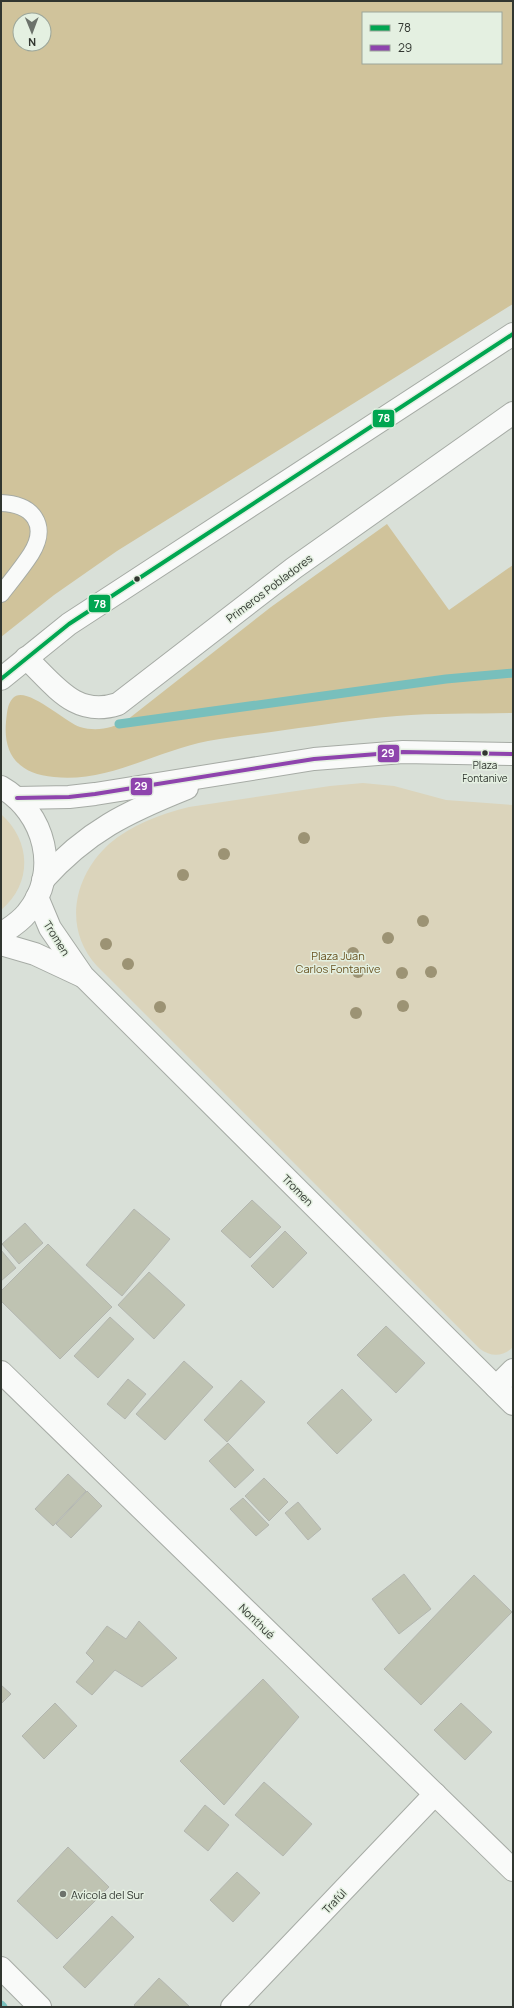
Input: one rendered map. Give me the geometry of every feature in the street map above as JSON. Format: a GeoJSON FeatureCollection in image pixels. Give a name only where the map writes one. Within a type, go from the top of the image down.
{"type":"FeatureCollection","features":[{"type":"Feature","properties":{"kind":"street"},"geometry":{"type":"LineString","coordinates":[[1,679],[69,624],[513,334]]}},
{"type":"Feature","properties":{"kind":"street","name":"Primeros Pobladores"},"geometry":{"type":"LineString","coordinates":[[26,658],[76,704],[93,708],[118,704],[294,568],[513,412]]}},
{"type":"Feature","properties":{"kind":"street"},"geometry":{"type":"LineString","coordinates":[[5,789],[69,798],[226,773],[284,762],[372,754],[463,752],[513,754]]}},
{"type":"Feature","properties":{"kind":"street"},"geometry":{"type":"LineString","coordinates":[[40,888],[79,844],[103,827],[152,803],[226,773]]}},
{"type":"Feature","properties":{"kind":"street"},"geometry":{"type":"LineString","coordinates":[[1,934],[15,925],[28,912],[40,888],[46,862],[42,838],[30,811],[5,789]]}},
{"type":"Feature","properties":{"kind":"street","name":"Tromen"},"geometry":{"type":"LineString","coordinates":[[40,888],[50,928],[83,976],[513,1404]]}},
{"type":"Feature","properties":{"kind":"street","name":"Tromen"},"geometry":{"type":"LineString","coordinates":[[1,944],[35,954],[83,976]]}},
{"type":"Feature","properties":{"kind":"street"},"geometry":{"type":"LineString","coordinates":[[496,1387],[513,1370]]}},
{"type":"Feature","properties":{"kind":"street","name":"Nonthué"},"geometry":{"type":"LineString","coordinates":[[1,1372],[513,1870]]}},
{"type":"Feature","properties":{"kind":"street","name":"Trafúl"},"geometry":{"type":"LineString","coordinates":[[232,2007],[436,1794]]}},
{"type":"Feature","properties":{"kind":"street"},"geometry":{"type":"LineString","coordinates":[[1,1968],[40,2007]]}},
{"type":"Feature","properties":{"kind":"lane"},"geometry":{"type":"LineString","coordinates":[[1,504],[11,504],[30,511],[36,519],[38,528],[37,538],[31,554],[1,594]]}},
{"type":"Feature","properties":{"kind":"green space","name":"Plaza Juan Carlos Fontanive"},"geometry":{"type":"Polygon","coordinates":[[[363,783],[394,786],[446,800],[513,805],[513,1347],[505,1353],[497,1355],[484,1352],[480,1349],[97,966],[86,951],[79,936],[76,920],[80,887],[87,872],[97,857],[109,844],[127,831],[157,817],[189,807],[330,786],[363,783]]]}},
{"type":"Feature","properties":{"kind":"green space"},"geometry":{"type":"Polygon","coordinates":[[[1,814],[11,825],[18,837],[23,849],[24,862],[23,875],[19,887],[1,910],[1,814]]]}},
{"type":"Feature","properties":{"kind":"shaded area"},"geometry":{"type":"Polygon","coordinates":[[[1,1],[513,1],[513,304],[117,551],[54,595],[1,637],[1,1]]]}},
{"type":"Feature","properties":{"kind":"shaded area"},"geometry":{"type":"Polygon","coordinates":[[[387,524],[449,610],[513,565],[513,713],[397,716],[355,720],[227,738],[189,746],[113,771],[74,778],[54,777],[32,772],[16,761],[11,754],[7,745],[6,722],[8,706],[13,698],[19,695],[36,700],[80,727],[99,729],[122,723],[271,607],[387,524]]]}},
{"type":"Feature","properties":{"kind":"building"},"geometry":{"type":"Polygon","coordinates":[[[252,1200],[281,1227],[250,1258],[221,1231],[252,1200]]]}},
{"type":"Feature","properties":{"kind":"building"},"geometry":{"type":"Polygon","coordinates":[[[134,1209],[170,1239],[122,1296],[86,1265],[134,1209]]]}},
{"type":"Feature","properties":{"kind":"building"},"geometry":{"type":"Polygon","coordinates":[[[25,1223],[43,1243],[19,1264],[2,1244],[25,1223]]]}},
{"type":"Feature","properties":{"kind":"building"},"geometry":{"type":"Polygon","coordinates":[[[285,1231],[307,1253],[273,1288],[251,1266],[285,1231]]]}},
{"type":"Feature","properties":{"kind":"building"},"geometry":{"type":"Polygon","coordinates":[[[48,1244],[112,1307],[60,1359],[1,1301],[1,1291],[48,1244]]]}},
{"type":"Feature","properties":{"kind":"building"},"geometry":{"type":"Polygon","coordinates":[[[1,1250],[16,1268],[1,1281],[1,1250]]]}},
{"type":"Feature","properties":{"kind":"building"},"geometry":{"type":"Polygon","coordinates":[[[149,1272],[185,1305],[154,1339],[118,1305],[149,1272]]]}},
{"type":"Feature","properties":{"kind":"building"},"geometry":{"type":"Polygon","coordinates":[[[110,1317],[134,1339],[98,1378],[74,1356],[110,1317]]]}},
{"type":"Feature","properties":{"kind":"building"},"geometry":{"type":"Polygon","coordinates":[[[386,1326],[425,1363],[396,1393],[357,1355],[386,1326]]]}},
{"type":"Feature","properties":{"kind":"building"},"geometry":{"type":"Polygon","coordinates":[[[184,1361],[213,1387],[165,1440],[136,1414],[184,1361]]]}},
{"type":"Feature","properties":{"kind":"building"},"geometry":{"type":"Polygon","coordinates":[[[128,1379],[146,1394],[125,1419],[107,1404],[128,1379]]]}},
{"type":"Feature","properties":{"kind":"building"},"geometry":{"type":"Polygon","coordinates":[[[241,1380],[265,1402],[227,1442],[204,1420],[241,1380]]]}},
{"type":"Feature","properties":{"kind":"building"},"geometry":{"type":"Polygon","coordinates":[[[342,1389],[372,1420],[337,1454],[307,1423],[342,1389]]]}},
{"type":"Feature","properties":{"kind":"building"},"geometry":{"type":"Polygon","coordinates":[[[228,1443],[254,1470],[235,1488],[209,1461],[228,1443]]]}},
{"type":"Feature","properties":{"kind":"building"},"geometry":{"type":"Polygon","coordinates":[[[68,1474],[86,1491],[53,1526],[35,1509],[68,1474]]]}},
{"type":"Feature","properties":{"kind":"building"},"geometry":{"type":"Polygon","coordinates":[[[264,1478],[288,1502],[269,1521],[245,1496],[264,1478]]]}},
{"type":"Feature","properties":{"kind":"building"},"geometry":{"type":"Polygon","coordinates":[[[87,1491],[102,1506],[71,1538],[56,1524],[87,1491]]]}},
{"type":"Feature","properties":{"kind":"building"},"geometry":{"type":"Polygon","coordinates":[[[243,1498],[269,1525],[256,1536],[230,1509],[243,1498]]]}},
{"type":"Feature","properties":{"kind":"building"},"geometry":{"type":"Polygon","coordinates":[[[298,1502],[321,1529],[308,1540],[285,1513],[298,1502]]]}},
{"type":"Feature","properties":{"kind":"building"},"geometry":{"type":"Polygon","coordinates":[[[404,1574],[431,1609],[399,1634],[372,1599],[404,1574]]]}},
{"type":"Feature","properties":{"kind":"building"},"geometry":{"type":"Polygon","coordinates":[[[474,1575],[512,1612],[421,1705],[384,1669],[474,1575]]]}},
{"type":"Feature","properties":{"kind":"building"},"geometry":{"type":"Polygon","coordinates":[[[139,1621],[177,1658],[142,1687],[115,1670],[92,1695],[76,1682],[94,1661],[86,1653],[107,1626],[126,1639],[139,1621]]]}},
{"type":"Feature","properties":{"kind":"building"},"geometry":{"type":"Polygon","coordinates":[[[263,1679],[299,1717],[224,1805],[180,1761],[263,1679]]]}},
{"type":"Feature","properties":{"kind":"building"},"geometry":{"type":"Polygon","coordinates":[[[1,1685],[11,1694],[1,1704],[1,1685]]]}},
{"type":"Feature","properties":{"kind":"building"},"geometry":{"type":"Polygon","coordinates":[[[55,1703],[77,1726],[44,1759],[22,1736],[55,1703]]]}},
{"type":"Feature","properties":{"kind":"building"},"geometry":{"type":"Polygon","coordinates":[[[461,1703],[492,1732],[465,1760],[434,1730],[461,1703]]]}},
{"type":"Feature","properties":{"kind":"building"},"geometry":{"type":"Polygon","coordinates":[[[264,1782],[312,1824],[283,1856],[235,1815],[264,1782]]]}},
{"type":"Feature","properties":{"kind":"building"},"geometry":{"type":"Polygon","coordinates":[[[205,1805],[229,1825],[208,1851],[184,1831],[205,1805]]]}},
{"type":"Feature","properties":{"kind":"building","name":"Avícola del Sur"},"geometry":{"type":"Polygon","coordinates":[[[68,1847],[109,1887],[57,1939],[17,1901],[68,1847]]]}},
{"type":"Feature","properties":{"kind":"building"},"geometry":{"type":"Polygon","coordinates":[[[237,1872],[260,1893],[233,1922],[210,1900],[237,1872]]]}},
{"type":"Feature","properties":{"kind":"building"},"geometry":{"type":"Polygon","coordinates":[[[112,1916],[134,1937],[85,1988],[63,1967],[112,1916]]]}},
{"type":"Feature","properties":{"kind":"building"},"geometry":{"type":"Polygon","coordinates":[[[159,1978],[190,2007],[136,2007],[134,2005],[159,1978]]]}},
{"type":"Feature","properties":{"kind":"waterway"},"geometry":{"type":"LineString","coordinates":[[119,724],[446,679],[513,673]]}},
{"type":"Feature","properties":{"kind":"transit line","name":"78"},"geometry":{"type":"LineString","coordinates":[[1,679],[69,624],[513,334]]}},
{"type":"Feature","properties":{"kind":"transit line","name":"29"},"geometry":{"type":"LineString","coordinates":[[17,798],[69,797],[95,794],[314,759],[403,752],[513,754]]}},
{"type":"Feature","properties":{"kind":"place","name":"Plaza Fontanive"},"geometry":{"type":"Point","coordinates":[485,753]}},
{"type":"Feature","properties":{"kind":"place","name":"Avícola del Sur"},"geometry":{"type":"Point","coordinates":[63,1894]}}]}
